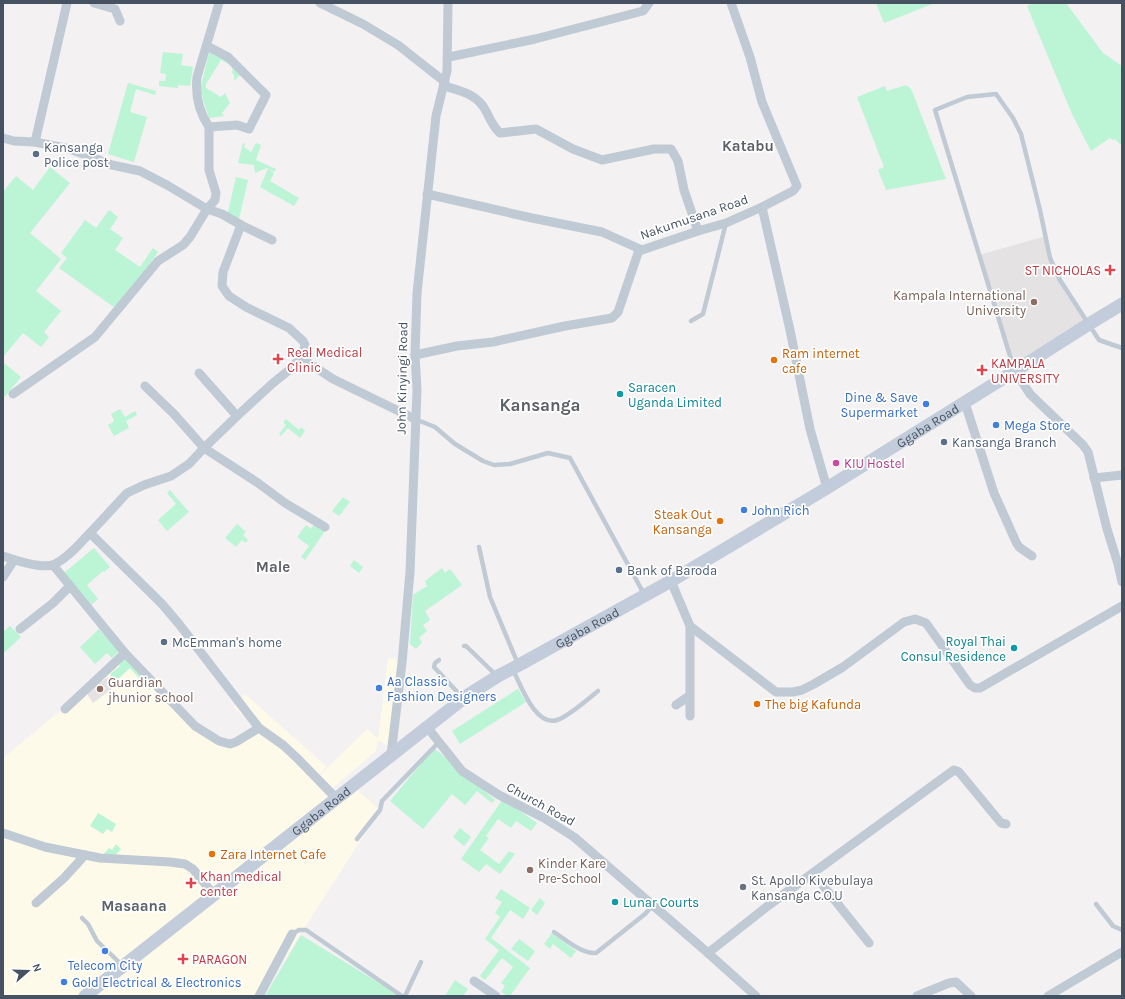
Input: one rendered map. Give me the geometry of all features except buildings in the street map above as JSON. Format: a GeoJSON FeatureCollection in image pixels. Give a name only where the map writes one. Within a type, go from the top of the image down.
{"type":"FeatureCollection","features":[{"type":"Feature","properties":{"kind":"main road","name":"Ggaba Road"},"geometry":{"type":"LineString","coordinates":[[85,996],[463,698],[498,676],[671,580],[827,488],[1122,304]]}},
{"type":"Feature","properties":{"kind":"street"},"geometry":{"type":"LineString","coordinates":[[35,142],[67,3]]}},
{"type":"Feature","properties":{"kind":"street"},"geometry":{"type":"LineString","coordinates":[[94,3],[115,9],[120,20]]}},
{"type":"Feature","properties":{"kind":"street"},"geometry":{"type":"LineString","coordinates":[[13,394],[95,337],[158,261],[183,245],[190,237],[207,209],[215,200],[216,193],[209,170],[209,127],[202,114],[196,85],[219,3]]}},
{"type":"Feature","properties":{"kind":"street"},"geometry":{"type":"LineString","coordinates":[[320,3],[363,24],[398,45],[444,84],[469,94],[477,99],[500,133],[536,129],[573,149],[602,160],[654,149],[671,149],[678,161],[684,190],[698,231]]}},
{"type":"Feature","properties":{"kind":"street","name":"John Kinyingi Road"},"geometry":{"type":"LineString","coordinates":[[391,755],[402,663],[410,572],[417,390],[415,355],[417,293],[436,116],[449,57],[448,3]]}},
{"type":"Feature","properties":{"kind":"street"},"geometry":{"type":"LineString","coordinates":[[449,57],[535,39],[643,11],[649,3]]}},
{"type":"Feature","properties":{"kind":"street"},"geometry":{"type":"LineString","coordinates":[[731,3],[750,56],[762,102],[797,186],[793,191],[762,207]]}},
{"type":"Feature","properties":{"kind":"street"},"geometry":{"type":"LineString","coordinates":[[207,46],[228,57],[266,95],[249,129],[237,125],[209,127]]}},
{"type":"Feature","properties":{"kind":"street"},"geometry":{"type":"LineString","coordinates":[[3,138],[14,141],[35,142],[70,149],[112,165],[140,171],[207,209],[222,214],[242,226],[272,240]]}},
{"type":"Feature","properties":{"kind":"street","name":"Nakumusana Road"},"geometry":{"type":"LineString","coordinates":[[427,194],[602,232],[639,250],[726,223],[762,207],[790,330],[810,429],[827,488]]}},
{"type":"Feature","properties":{"kind":"street"},"geometry":{"type":"LineString","coordinates":[[3,556],[33,564],[53,565],[72,552],[127,493],[135,488],[171,476],[189,464],[237,416],[301,358],[305,345],[303,341],[289,328],[228,296],[222,286],[223,272],[242,226]]}},
{"type":"Feature","properties":{"kind":"street"},"geometry":{"type":"LineString","coordinates":[[415,355],[457,346],[493,342],[612,318],[618,312],[639,250]]}},
{"type":"Feature","properties":{"kind":"street"},"geometry":{"type":"LineString","coordinates":[[301,358],[333,379],[415,419]]}},
{"type":"Feature","properties":{"kind":"street"},"geometry":{"type":"LineString","coordinates":[[1015,371],[1030,394],[1083,445],[1088,452],[1122,582]]}},
{"type":"Feature","properties":{"kind":"street"},"geometry":{"type":"LineString","coordinates":[[199,373],[237,416]]}},
{"type":"Feature","properties":{"kind":"street"},"geometry":{"type":"LineString","coordinates":[[145,386],[174,414],[204,448],[325,527]]}},
{"type":"Feature","properties":{"kind":"street"},"geometry":{"type":"LineString","coordinates":[[965,403],[994,492],[1019,547],[1032,556]]}},
{"type":"Feature","properties":{"kind":"street"},"geometry":{"type":"LineString","coordinates":[[1094,478],[1122,475]]}},
{"type":"Feature","properties":{"kind":"street"},"geometry":{"type":"LineString","coordinates":[[90,533],[162,604],[259,728],[293,753],[336,798]]}},
{"type":"Feature","properties":{"kind":"street"},"geometry":{"type":"LineString","coordinates":[[3,577],[14,560]]}},
{"type":"Feature","properties":{"kind":"street"},"geometry":{"type":"LineString","coordinates":[[53,565],[125,653],[195,726],[219,741],[230,744],[259,728]]}},
{"type":"Feature","properties":{"kind":"street"},"geometry":{"type":"LineString","coordinates":[[671,580],[690,626],[690,716]]}},
{"type":"Feature","properties":{"kind":"street"},"geometry":{"type":"LineString","coordinates":[[20,629],[54,603],[70,586]]}},
{"type":"Feature","properties":{"kind":"street"},"geometry":{"type":"LineString","coordinates":[[690,626],[776,692],[793,692],[802,690],[843,667],[904,622],[916,619],[926,623],[970,685],[975,688],[980,688],[1122,606]]}},
{"type":"Feature","properties":{"kind":"street"},"geometry":{"type":"LineString","coordinates":[[65,709],[125,653]]}},
{"type":"Feature","properties":{"kind":"street"},"geometry":{"type":"LineString","coordinates":[[676,705],[689,696]]}},
{"type":"Feature","properties":{"kind":"street","name":"Church Road"},"geometry":{"type":"LineString","coordinates":[[427,727],[462,771],[499,796],[544,818],[574,837],[756,996]]}},
{"type":"Feature","properties":{"kind":"street"},"geometry":{"type":"LineString","coordinates":[[708,953],[813,873],[954,770],[959,772],[1001,823],[1006,824]]}},
{"type":"Feature","properties":{"kind":"street"},"geometry":{"type":"LineString","coordinates":[[3,832],[45,848],[100,858],[185,864],[193,869],[214,895]]}},
{"type":"Feature","properties":{"kind":"street"},"geometry":{"type":"LineString","coordinates":[[36,903],[64,878],[85,855]]}},
{"type":"Feature","properties":{"kind":"street"},"geometry":{"type":"LineString","coordinates":[[813,873],[869,943]]}},
{"type":"Feature","properties":{"kind":"street"},"geometry":{"type":"LineString","coordinates":[[259,996],[292,934]]}},
{"type":"Feature","properties":{"kind":"street"},"geometry":{"type":"LineString","coordinates":[[1048,996],[1122,952]]}},
{"type":"Feature","properties":{"kind":"street"},"geometry":{"type":"LineString","coordinates":[[474,981],[496,996]]}},
{"type":"Feature","properties":{"kind":"street"},"geometry":{"type":"LineString","coordinates":[[917,996],[949,982],[956,982],[971,996]]}},
{"type":"Feature","properties":{"kind":"lane"},"geometry":{"type":"LineString","coordinates":[[1015,371],[935,110],[967,98],[996,94],[1013,118],[1021,134],[1050,258],[1060,280],[1100,340],[1122,348]]}},
{"type":"Feature","properties":{"kind":"lane"},"geometry":{"type":"LineString","coordinates":[[691,321],[703,314],[726,223]]}},
{"type":"Feature","properties":{"kind":"lane"},"geometry":{"type":"LineString","coordinates":[[415,419],[436,427],[455,444],[483,461],[494,465],[510,464],[548,454],[570,458],[644,595]]}},
{"type":"Feature","properties":{"kind":"lane"},"geometry":{"type":"LineString","coordinates":[[479,547],[490,597],[531,706],[544,719],[551,721],[558,720],[598,691]]}},
{"type":"Feature","properties":{"kind":"lane"},"geometry":{"type":"LineString","coordinates":[[464,646],[466,646],[498,676]]}},
{"type":"Feature","properties":{"kind":"lane"},"geometry":{"type":"LineString","coordinates":[[439,660],[434,666],[463,698]]}},
{"type":"Feature","properties":{"kind":"lane"},"geometry":{"type":"LineString","coordinates":[[357,839],[380,810],[382,800],[439,742]]}},
{"type":"Feature","properties":{"kind":"lane"},"geometry":{"type":"LineString","coordinates":[[1096,904],[1114,926],[1122,930]]}},
{"type":"Feature","properties":{"kind":"lane"},"geometry":{"type":"LineString","coordinates":[[554,932],[590,954],[596,953],[645,914],[653,905]]}},
{"type":"Feature","properties":{"kind":"lane"},"geometry":{"type":"LineString","coordinates":[[82,918],[88,924],[97,941],[123,966]]}},
{"type":"Feature","properties":{"kind":"lane"},"geometry":{"type":"LineString","coordinates":[[292,934],[299,930],[306,930],[403,996],[421,962]]}},
{"type":"Feature","properties":{"kind":"shaded area","name":"Kampala International University"},"geometry":{"type":"Polygon","coordinates":[[[1046,236],[1050,258],[1060,280],[1089,324],[1015,371],[979,255],[1046,236]]]}},
{"type":"Feature","properties":{"kind":"shaded area"},"geometry":{"type":"Polygon","coordinates":[[[124,658],[195,726],[219,741],[237,741],[257,729],[234,707],[245,694],[327,767],[315,778],[316,779],[367,729],[378,739],[388,658],[397,659],[396,684],[388,746],[378,740],[376,751],[329,791],[331,793],[353,786],[380,810],[261,996],[3,996],[3,758],[124,658]]]}},
{"type":"Feature","properties":{"kind":"shaded area","name":"Guardian jhunior school"},"geometry":{"type":"Polygon","coordinates":[[[108,677],[114,687],[93,703],[86,692],[108,677]]]}},
{"type":"Feature","properties":{"kind":"green space"},"geometry":{"type":"Polygon","coordinates":[[[876,3],[935,3],[884,23],[876,3]]]}},
{"type":"Feature","properties":{"kind":"green space"},"geometry":{"type":"Polygon","coordinates":[[[1033,3],[1066,3],[1103,53],[1122,66],[1121,145],[1115,139],[1113,140],[1110,138],[1091,151],[1072,114],[1027,6],[1033,3]]]}},
{"type":"Feature","properties":{"kind":"green space"},"geometry":{"type":"Polygon","coordinates":[[[213,51],[230,59],[241,74],[234,81],[234,75],[232,73],[233,66],[221,60],[206,84],[206,88],[221,97],[225,93],[230,103],[222,113],[224,116],[209,118],[200,90],[209,53],[213,51]]]}},
{"type":"Feature","properties":{"kind":"green space"},"geometry":{"type":"Polygon","coordinates":[[[163,52],[183,54],[181,65],[193,67],[190,86],[178,85],[178,88],[159,86],[159,81],[165,81],[166,74],[160,73],[163,52]]]}},
{"type":"Feature","properties":{"kind":"green space"},"geometry":{"type":"Polygon","coordinates":[[[128,83],[156,91],[155,95],[136,89],[130,112],[147,117],[134,162],[108,154],[128,83]]]}},
{"type":"Feature","properties":{"kind":"green space"},"geometry":{"type":"Polygon","coordinates":[[[906,85],[912,91],[946,179],[886,190],[878,170],[884,167],[857,97],[885,86],[887,91],[906,85]]]}},
{"type":"Feature","properties":{"kind":"green space"},"geometry":{"type":"Polygon","coordinates":[[[243,143],[245,144],[244,147],[251,152],[256,143],[261,145],[256,160],[276,169],[274,172],[267,168],[255,173],[254,165],[238,163],[243,143]]]}},
{"type":"Feature","properties":{"kind":"green space"},"geometry":{"type":"Polygon","coordinates":[[[50,167],[70,183],[30,233],[61,259],[36,291],[61,311],[44,332],[49,337],[41,347],[23,333],[3,357],[3,192],[16,176],[33,190],[50,167]]]}},
{"type":"Feature","properties":{"kind":"green space"},"geometry":{"type":"Polygon","coordinates":[[[268,169],[274,173],[270,181],[299,198],[294,206],[260,187],[268,169]]]}},
{"type":"Feature","properties":{"kind":"green space"},"geometry":{"type":"Polygon","coordinates":[[[236,177],[248,180],[239,219],[227,216],[236,177]]]}},
{"type":"Feature","properties":{"kind":"green space"},"geometry":{"type":"Polygon","coordinates":[[[109,210],[118,217],[110,229],[123,238],[115,250],[140,267],[153,248],[158,252],[118,310],[59,268],[67,258],[61,253],[85,220],[96,228],[109,210]]]}},
{"type":"Feature","properties":{"kind":"green space"},"geometry":{"type":"Polygon","coordinates":[[[3,362],[21,377],[3,399],[3,362]]]}},
{"type":"Feature","properties":{"kind":"green space"},"geometry":{"type":"Polygon","coordinates":[[[120,409],[125,417],[135,411],[137,415],[126,421],[129,428],[114,436],[108,425],[114,421],[111,414],[120,409]]]}},
{"type":"Feature","properties":{"kind":"green space"},"geometry":{"type":"Polygon","coordinates":[[[286,419],[299,430],[301,427],[305,431],[300,438],[288,428],[281,436],[279,434],[286,425],[283,422],[286,419]]]}},
{"type":"Feature","properties":{"kind":"green space"},"geometry":{"type":"Polygon","coordinates":[[[170,490],[189,512],[167,531],[158,520],[176,504],[167,493],[170,490]]]}},
{"type":"Feature","properties":{"kind":"green space"},"geometry":{"type":"Polygon","coordinates":[[[343,497],[350,502],[339,516],[332,511],[343,497]]]}},
{"type":"Feature","properties":{"kind":"green space"},"geometry":{"type":"Polygon","coordinates":[[[237,524],[246,532],[243,535],[248,540],[246,543],[242,540],[236,547],[225,538],[237,524]]]}},
{"type":"Feature","properties":{"kind":"green space"},"geometry":{"type":"Polygon","coordinates":[[[314,524],[325,531],[305,560],[301,557],[309,546],[297,537],[306,525],[311,529],[314,524]]]}},
{"type":"Feature","properties":{"kind":"green space"},"geometry":{"type":"Polygon","coordinates":[[[94,548],[110,567],[87,585],[98,599],[91,605],[64,573],[94,548]]]}},
{"type":"Feature","properties":{"kind":"green space"},"geometry":{"type":"Polygon","coordinates":[[[354,560],[363,567],[359,573],[350,566],[354,560]]]}},
{"type":"Feature","properties":{"kind":"green space"},"geometry":{"type":"Polygon","coordinates":[[[442,568],[445,573],[450,569],[462,585],[425,611],[430,620],[423,625],[427,631],[419,638],[422,642],[416,649],[410,644],[413,595],[427,586],[425,581],[442,568]]]}},
{"type":"Feature","properties":{"kind":"green space"},"geometry":{"type":"Polygon","coordinates":[[[10,626],[21,637],[3,654],[3,632],[10,626]]]}},
{"type":"Feature","properties":{"kind":"green space"},"geometry":{"type":"Polygon","coordinates":[[[99,629],[119,651],[112,658],[107,653],[95,664],[80,647],[99,629]]]}},
{"type":"Feature","properties":{"kind":"green space"},"geometry":{"type":"Polygon","coordinates":[[[124,655],[153,687],[150,690],[130,668],[116,681],[110,674],[120,666],[117,662],[124,655]]]}},
{"type":"Feature","properties":{"kind":"green space"},"geometry":{"type":"Polygon","coordinates":[[[518,689],[526,702],[460,744],[452,731],[518,689]]]}},
{"type":"Feature","properties":{"kind":"green space"},"geometry":{"type":"Polygon","coordinates":[[[434,748],[495,800],[492,803],[477,791],[465,805],[452,794],[423,829],[390,801],[434,748]]]}},
{"type":"Feature","properties":{"kind":"green space"},"geometry":{"type":"Polygon","coordinates":[[[503,799],[537,823],[531,831],[516,821],[511,828],[498,819],[486,836],[489,838],[480,850],[499,864],[509,851],[515,854],[500,874],[486,864],[479,872],[461,859],[503,799]]]}},
{"type":"Feature","properties":{"kind":"green space"},"geometry":{"type":"Polygon","coordinates":[[[98,813],[116,824],[112,832],[107,829],[103,834],[90,826],[98,813]]]}},
{"type":"Feature","properties":{"kind":"green space"},"geometry":{"type":"Polygon","coordinates":[[[460,828],[471,837],[464,846],[453,837],[460,828]]]}},
{"type":"Feature","properties":{"kind":"green space"},"geometry":{"type":"Polygon","coordinates":[[[116,844],[121,849],[110,861],[103,855],[109,848],[112,850],[116,844]]]}},
{"type":"Feature","properties":{"kind":"green space"},"geometry":{"type":"Polygon","coordinates":[[[501,889],[530,908],[523,919],[510,910],[491,938],[530,968],[510,996],[507,996],[501,992],[505,986],[501,983],[513,967],[502,958],[485,980],[480,976],[499,950],[485,939],[500,917],[495,913],[502,902],[495,898],[501,889]]]}},
{"type":"Feature","properties":{"kind":"green space"},"geometry":{"type":"Polygon","coordinates":[[[540,898],[545,903],[537,915],[531,910],[540,898]]]}},
{"type":"Feature","properties":{"kind":"green space"},"geometry":{"type":"Polygon","coordinates":[[[552,933],[576,951],[571,958],[553,944],[550,949],[544,944],[552,933]]]}},
{"type":"Feature","properties":{"kind":"green space"},"geometry":{"type":"Polygon","coordinates":[[[301,935],[397,994],[396,996],[265,996],[301,935]]]}},
{"type":"Feature","properties":{"kind":"green space"},"geometry":{"type":"Polygon","coordinates":[[[519,939],[535,951],[528,961],[511,949],[519,939]]]}},
{"type":"Feature","properties":{"kind":"green space"},"geometry":{"type":"Polygon","coordinates":[[[455,980],[468,989],[463,996],[445,996],[455,980]]]}},
{"type":"Feature","properties":{"kind":"place","name":"Kansanga Police post"},"geometry":{"type":"Point","coordinates":[36,154]}},
{"type":"Feature","properties":{"kind":"place","name":"ST NICHOLAS"},"geometry":{"type":"Point","coordinates":[1110,270]}},
{"type":"Feature","properties":{"kind":"place","name":"Kampala International University"},"geometry":{"type":"Point","coordinates":[1034,302]}},
{"type":"Feature","properties":{"kind":"place","name":"Real Medical Clinic"},"geometry":{"type":"Point","coordinates":[278,359]}},
{"type":"Feature","properties":{"kind":"place","name":"Ram internet cafe"},"geometry":{"type":"Point","coordinates":[774,360]}},
{"type":"Feature","properties":{"kind":"place","name":"KAMPALA UNIVERSITY"},"geometry":{"type":"Point","coordinates":[982,370]}},
{"type":"Feature","properties":{"kind":"place","name":"Saracen Uganda Limited"},"geometry":{"type":"Point","coordinates":[620,394]}},
{"type":"Feature","properties":{"kind":"place","name":"Dine & Save Supermarket"},"geometry":{"type":"Point","coordinates":[926,404]}},
{"type":"Feature","properties":{"kind":"place","name":"Mega Store"},"geometry":{"type":"Point","coordinates":[996,425]}},
{"type":"Feature","properties":{"kind":"place","name":"Kansanga Branch"},"geometry":{"type":"Point","coordinates":[944,442]}},
{"type":"Feature","properties":{"kind":"place","name":"KIU Hostel"},"geometry":{"type":"Point","coordinates":[836,463]}},
{"type":"Feature","properties":{"kind":"place","name":"John Rich"},"geometry":{"type":"Point","coordinates":[744,510]}},
{"type":"Feature","properties":{"kind":"place","name":"Steak Out Kansanga"},"geometry":{"type":"Point","coordinates":[720,521]}},
{"type":"Feature","properties":{"kind":"place","name":"Bank of Baroda"},"geometry":{"type":"Point","coordinates":[619,570]}},
{"type":"Feature","properties":{"kind":"place","name":"McEmman's home"},"geometry":{"type":"Point","coordinates":[164,642]}},
{"type":"Feature","properties":{"kind":"place","name":"Royal Thai Consul Residence"},"geometry":{"type":"Point","coordinates":[1014,648]}},
{"type":"Feature","properties":{"kind":"place","name":"Aa Classic Fashion Designers"},"geometry":{"type":"Point","coordinates":[379,688]}},
{"type":"Feature","properties":{"kind":"place","name":"Guardian jhunior school"},"geometry":{"type":"Point","coordinates":[100,689]}},
{"type":"Feature","properties":{"kind":"place","name":"The big Kafunda"},"geometry":{"type":"Point","coordinates":[757,704]}},
{"type":"Feature","properties":{"kind":"place","name":"Zara Internet Cafe"},"geometry":{"type":"Point","coordinates":[212,854]}},
{"type":"Feature","properties":{"kind":"place","name":"Kinder Kare Pre-School"},"geometry":{"type":"Point","coordinates":[530,870]}},
{"type":"Feature","properties":{"kind":"place","name":"Khan medical center"},"geometry":{"type":"Point","coordinates":[191,883]}},
{"type":"Feature","properties":{"kind":"place","name":"St. Apollo Kivebulaya Kansanga C.O.U"},"geometry":{"type":"Point","coordinates":[743,887]}},
{"type":"Feature","properties":{"kind":"place","name":"Lunar Courts"},"geometry":{"type":"Point","coordinates":[615,902]}},
{"type":"Feature","properties":{"kind":"place","name":"Telecom City"},"geometry":{"type":"Point","coordinates":[105,951]}},
{"type":"Feature","properties":{"kind":"place","name":"PARAGON"},"geometry":{"type":"Point","coordinates":[183,959]}},
{"type":"Feature","properties":{"kind":"place","name":"Gold Electrical & Electronics"},"geometry":{"type":"Point","coordinates":[64,982]}},
{"type":"Feature","properties":{"kind":"district","name":"Katabu"},"geometry":{"type":"Point","coordinates":[748,146]}},
{"type":"Feature","properties":{"kind":"district","name":"Kansanga"},"geometry":{"type":"Point","coordinates":[540,405]}},
{"type":"Feature","properties":{"kind":"district","name":"Male"},"geometry":{"type":"Point","coordinates":[273,567]}},
{"type":"Feature","properties":{"kind":"district","name":"Masaana"},"geometry":{"type":"Point","coordinates":[134,906]}}]}
